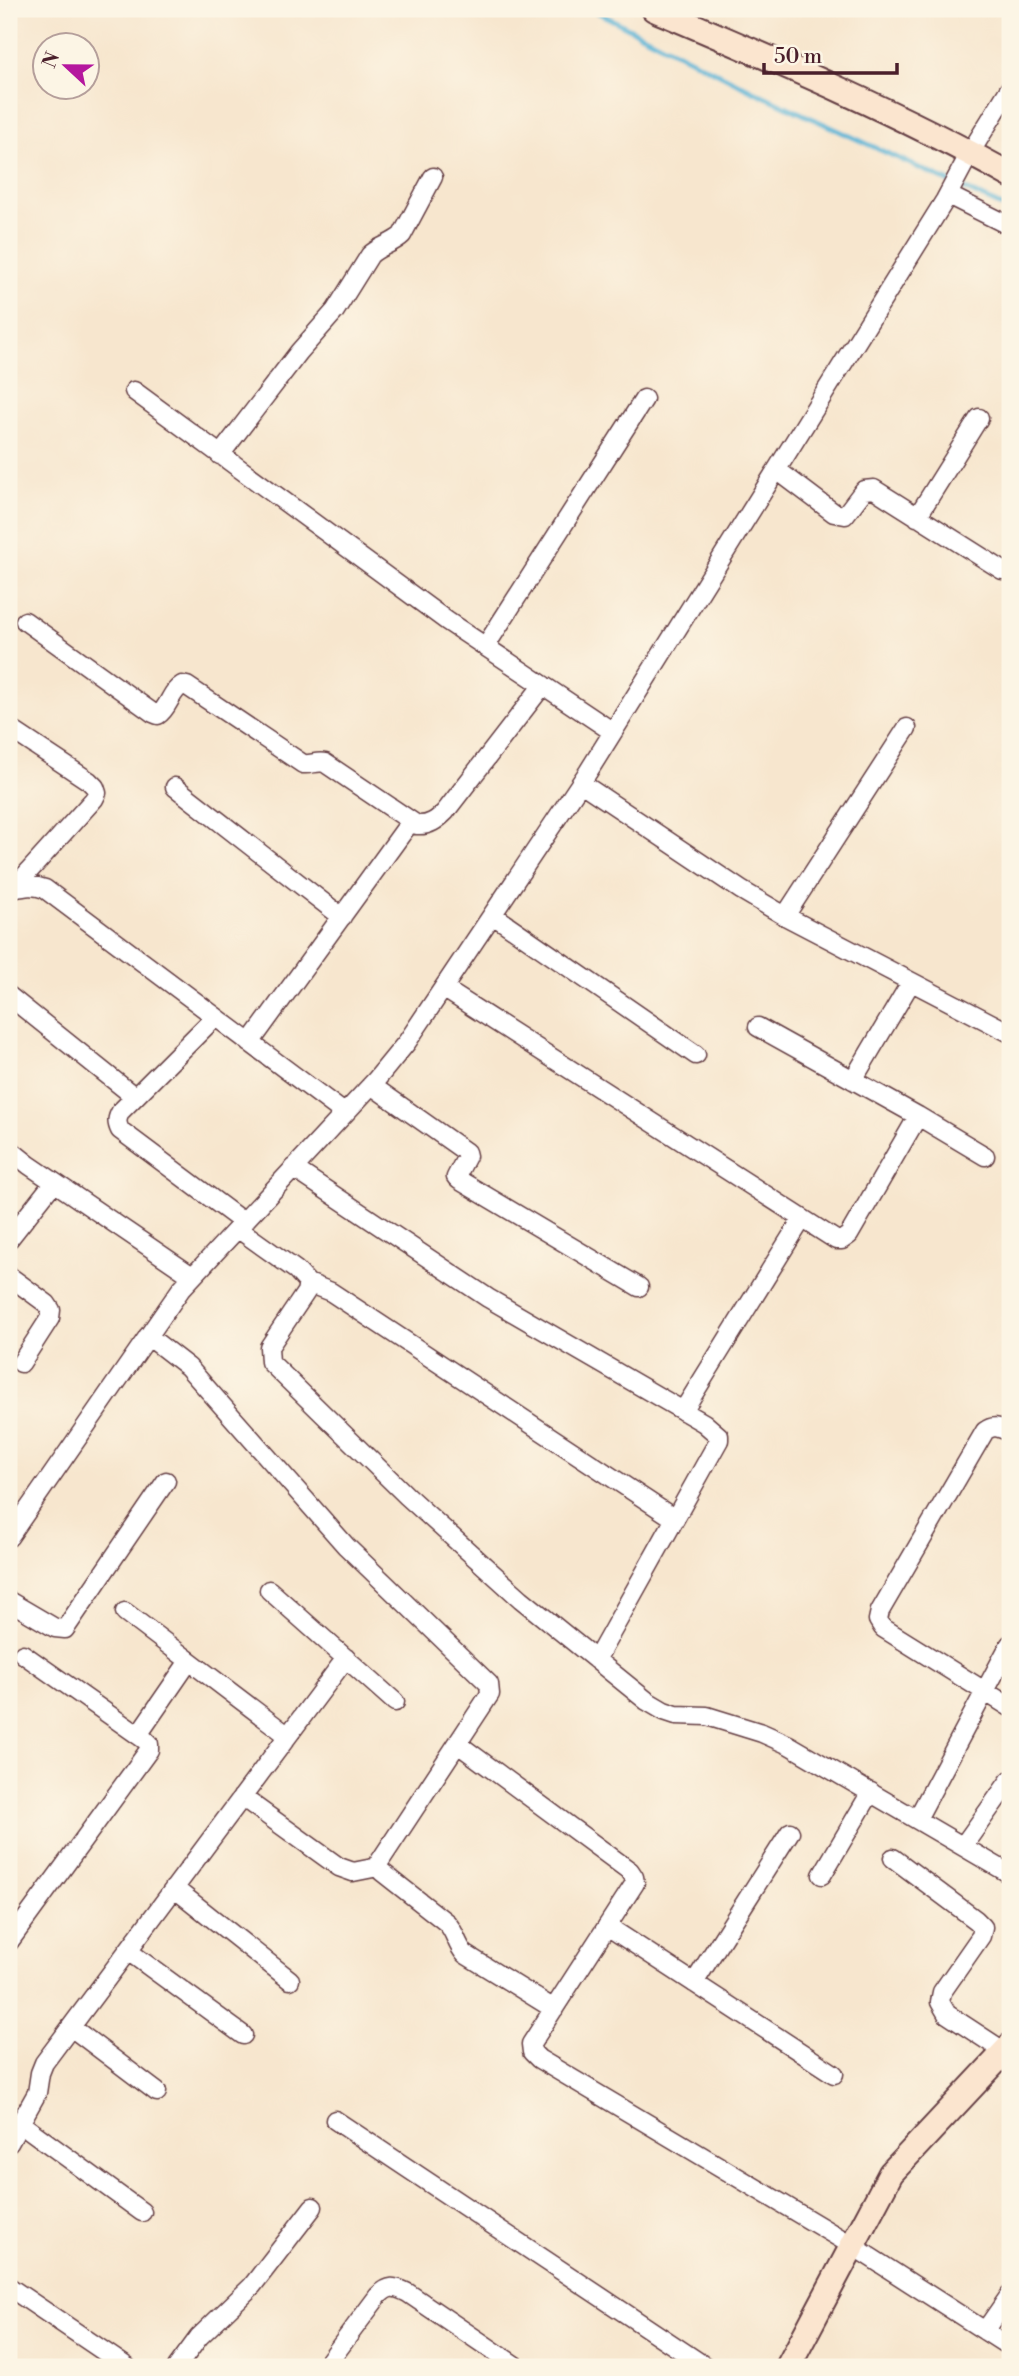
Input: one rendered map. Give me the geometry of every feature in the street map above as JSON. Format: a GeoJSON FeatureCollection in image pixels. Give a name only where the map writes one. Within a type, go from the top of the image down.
{"type":"FeatureCollection","features":[{"type":"Feature","properties":{"kind":"street"},"geometry":{"type":"LineString","coordinates":[[654,9],[800,71],[947,139],[969,156],[1010,175]]}},
{"type":"Feature","properties":{"kind":"street"},"geometry":{"type":"LineString","coordinates":[[9,1537],[192,1276],[371,1085],[407,1042],[581,783],[950,192],[1010,88]]}},
{"type":"Feature","properties":{"kind":"street"},"geometry":{"type":"LineString","coordinates":[[220,455],[299,352],[335,311],[370,255],[402,235],[433,177]]}},
{"type":"Feature","properties":{"kind":"street"},"geometry":{"type":"LineString","coordinates":[[950,192],[1010,226]]}},
{"type":"Feature","properties":{"kind":"street"},"geometry":{"type":"LineString","coordinates":[[134,391],[485,647],[613,732]]}},
{"type":"Feature","properties":{"kind":"street"},"geometry":{"type":"LineString","coordinates":[[485,647],[644,399]]}},
{"type":"Feature","properties":{"kind":"street"},"geometry":{"type":"LineString","coordinates":[[917,517],[979,418]]}},
{"type":"Feature","properties":{"kind":"street"},"geometry":{"type":"LineString","coordinates":[[777,470],[834,513],[845,515],[864,490],[874,489],[1002,570]]}},
{"type":"Feature","properties":{"kind":"street"},"geometry":{"type":"LineString","coordinates":[[25,621],[153,713],[158,715],[162,712],[177,688],[181,685],[187,686],[303,764],[325,763],[411,821],[425,825],[437,820],[445,812],[543,685]]}},
{"type":"Feature","properties":{"kind":"street"},"geometry":{"type":"LineString","coordinates":[[9,728],[89,781],[97,793],[10,891]]}},
{"type":"Feature","properties":{"kind":"street"},"geometry":{"type":"LineString","coordinates":[[785,916],[907,728]]}},
{"type":"Feature","properties":{"kind":"street"},"geometry":{"type":"LineString","coordinates":[[581,783],[741,890],[785,916],[1010,1032]]}},
{"type":"Feature","properties":{"kind":"street"},"geometry":{"type":"LineString","coordinates":[[175,787],[342,917]]}},
{"type":"Feature","properties":{"kind":"street"},"geometry":{"type":"LineString","coordinates":[[250,1044],[411,821]]}},
{"type":"Feature","properties":{"kind":"street"},"geometry":{"type":"LineString","coordinates":[[10,891],[26,885],[45,889],[344,1114]]}},
{"type":"Feature","properties":{"kind":"street"},"geometry":{"type":"LineString","coordinates":[[493,915],[696,1055]]}},
{"type":"Feature","properties":{"kind":"street"},"geometry":{"type":"LineString","coordinates":[[853,1080],[911,982]]}},
{"type":"Feature","properties":{"kind":"street"},"geometry":{"type":"LineString","coordinates":[[443,988],[835,1240],[842,1240],[849,1235],[918,1116]]}},
{"type":"Feature","properties":{"kind":"street"},"geometry":{"type":"LineString","coordinates":[[9,996],[135,1097]]}},
{"type":"Feature","properties":{"kind":"street"},"geometry":{"type":"LineString","coordinates":[[215,1017],[117,1117],[120,1130],[296,1269],[308,1283],[331,1292],[675,1519]]}},
{"type":"Feature","properties":{"kind":"street"},"geometry":{"type":"LineString","coordinates":[[758,1027],[985,1156]]}},
{"type":"Feature","properties":{"kind":"street"},"geometry":{"type":"LineString","coordinates":[[371,1085],[466,1152],[467,1156],[456,1177],[459,1180],[639,1287]]}},
{"type":"Feature","properties":{"kind":"street"},"geometry":{"type":"LineString","coordinates":[[9,1149],[192,1276]]}},
{"type":"Feature","properties":{"kind":"street"},"geometry":{"type":"LineString","coordinates":[[293,1168],[488,1298],[713,1430],[719,1440],[596,1660]]}},
{"type":"Feature","properties":{"kind":"street"},"geometry":{"type":"LineString","coordinates":[[9,1239],[54,1182]]}},
{"type":"Feature","properties":{"kind":"street"},"geometry":{"type":"LineString","coordinates":[[683,1411],[802,1219]]}},
{"type":"Feature","properties":{"kind":"street"},"geometry":{"type":"LineString","coordinates":[[9,1276],[47,1304],[51,1310],[50,1318],[21,1363]]}},
{"type":"Feature","properties":{"kind":"street"},"geometry":{"type":"LineString","coordinates":[[308,1283],[306,1292],[269,1347],[270,1362],[407,1496],[521,1599],[664,1711],[676,1715],[707,1716],[762,1733],[800,1751],[1010,1874]]}},
{"type":"Feature","properties":{"kind":"street"},"geometry":{"type":"LineString","coordinates":[[148,1336],[188,1367],[346,1546],[489,1684],[490,1694],[378,1867]]}},
{"type":"Feature","properties":{"kind":"street"},"geometry":{"type":"LineString","coordinates":[[1010,1432],[996,1426],[985,1431],[880,1611],[878,1620],[883,1628],[1010,1707]]}},
{"type":"Feature","properties":{"kind":"street"},"geometry":{"type":"LineString","coordinates":[[9,1601],[55,1628],[65,1629],[166,1481]]}},
{"type":"Feature","properties":{"kind":"street"},"geometry":{"type":"LineString","coordinates":[[269,1590],[395,1702]]}},
{"type":"Feature","properties":{"kind":"street"},"geometry":{"type":"LineString","coordinates":[[125,1612],[287,1735]]}},
{"type":"Feature","properties":{"kind":"street"},"geometry":{"type":"LineString","coordinates":[[916,1819],[1010,1644]]}},
{"type":"Feature","properties":{"kind":"street"},"geometry":{"type":"LineString","coordinates":[[9,1942],[149,1751],[149,1744],[138,1735],[23,1654]]}},
{"type":"Feature","properties":{"kind":"street"},"geometry":{"type":"LineString","coordinates":[[9,2143],[37,2093],[44,2063],[346,1658]]}},
{"type":"Feature","properties":{"kind":"street"},"geometry":{"type":"LineString","coordinates":[[138,1735],[189,1661]]}},
{"type":"Feature","properties":{"kind":"street"},"geometry":{"type":"LineString","coordinates":[[458,1744],[630,1871],[634,1877],[635,1883],[531,2045],[532,2052],[538,2059],[853,2246],[1010,2347]]}},
{"type":"Feature","properties":{"kind":"street"},"geometry":{"type":"LineString","coordinates":[[963,1846],[1010,1780]]}},
{"type":"Feature","properties":{"kind":"street"},"geometry":{"type":"LineString","coordinates":[[822,1875],[871,1792]]}},
{"type":"Feature","properties":{"kind":"street"},"geometry":{"type":"LineString","coordinates":[[242,1797],[339,1867],[353,1872],[378,1867]]}},
{"type":"Feature","properties":{"kind":"street"},"geometry":{"type":"LineString","coordinates":[[694,1983],[790,1832]]}},
{"type":"Feature","properties":{"kind":"street"},"geometry":{"type":"LineString","coordinates":[[788,2367],[891,2173],[1008,2049],[947,2014],[940,2002],[942,1992],[981,1936],[983,1927],[892,1858]]}},
{"type":"Feature","properties":{"kind":"street"},"geometry":{"type":"LineString","coordinates":[[378,1867],[447,1923],[455,1932],[458,1945],[465,1954],[554,2009]]}},
{"type":"Feature","properties":{"kind":"street"},"geometry":{"type":"LineString","coordinates":[[174,1888],[290,1980]]}},
{"type":"Feature","properties":{"kind":"street"},"geometry":{"type":"LineString","coordinates":[[607,1926],[834,2074]]}},
{"type":"Feature","properties":{"kind":"street"},"geometry":{"type":"LineString","coordinates":[[128,1951],[243,2035]]}},
{"type":"Feature","properties":{"kind":"street"},"geometry":{"type":"LineString","coordinates":[[71,2026],[157,2092]]}},
{"type":"Feature","properties":{"kind":"street"},"geometry":{"type":"LineString","coordinates":[[335,2120],[706,2367]]}},
{"type":"Feature","properties":{"kind":"street"},"geometry":{"type":"LineString","coordinates":[[20,2123],[142,2212]]}},
{"type":"Feature","properties":{"kind":"street"},"geometry":{"type":"LineString","coordinates":[[177,2367],[199,2337],[252,2286],[313,2207]]}},
{"type":"Feature","properties":{"kind":"street"},"geometry":{"type":"LineString","coordinates":[[325,2367],[378,2296],[386,2288],[395,2286],[408,2292],[517,2367]]}},
{"type":"Feature","properties":{"kind":"street"},"geometry":{"type":"LineString","coordinates":[[9,2287],[127,2367]]}},
{"type":"Feature","properties":{"kind":"street"},"geometry":{"type":"LineString","coordinates":[[985,2331],[1010,2295]]}},
{"type":"Feature","properties":{"kind":"waterway"},"geometry":{"type":"LineString","coordinates":[[591,9],[753,91],[1010,210]]}}]}
